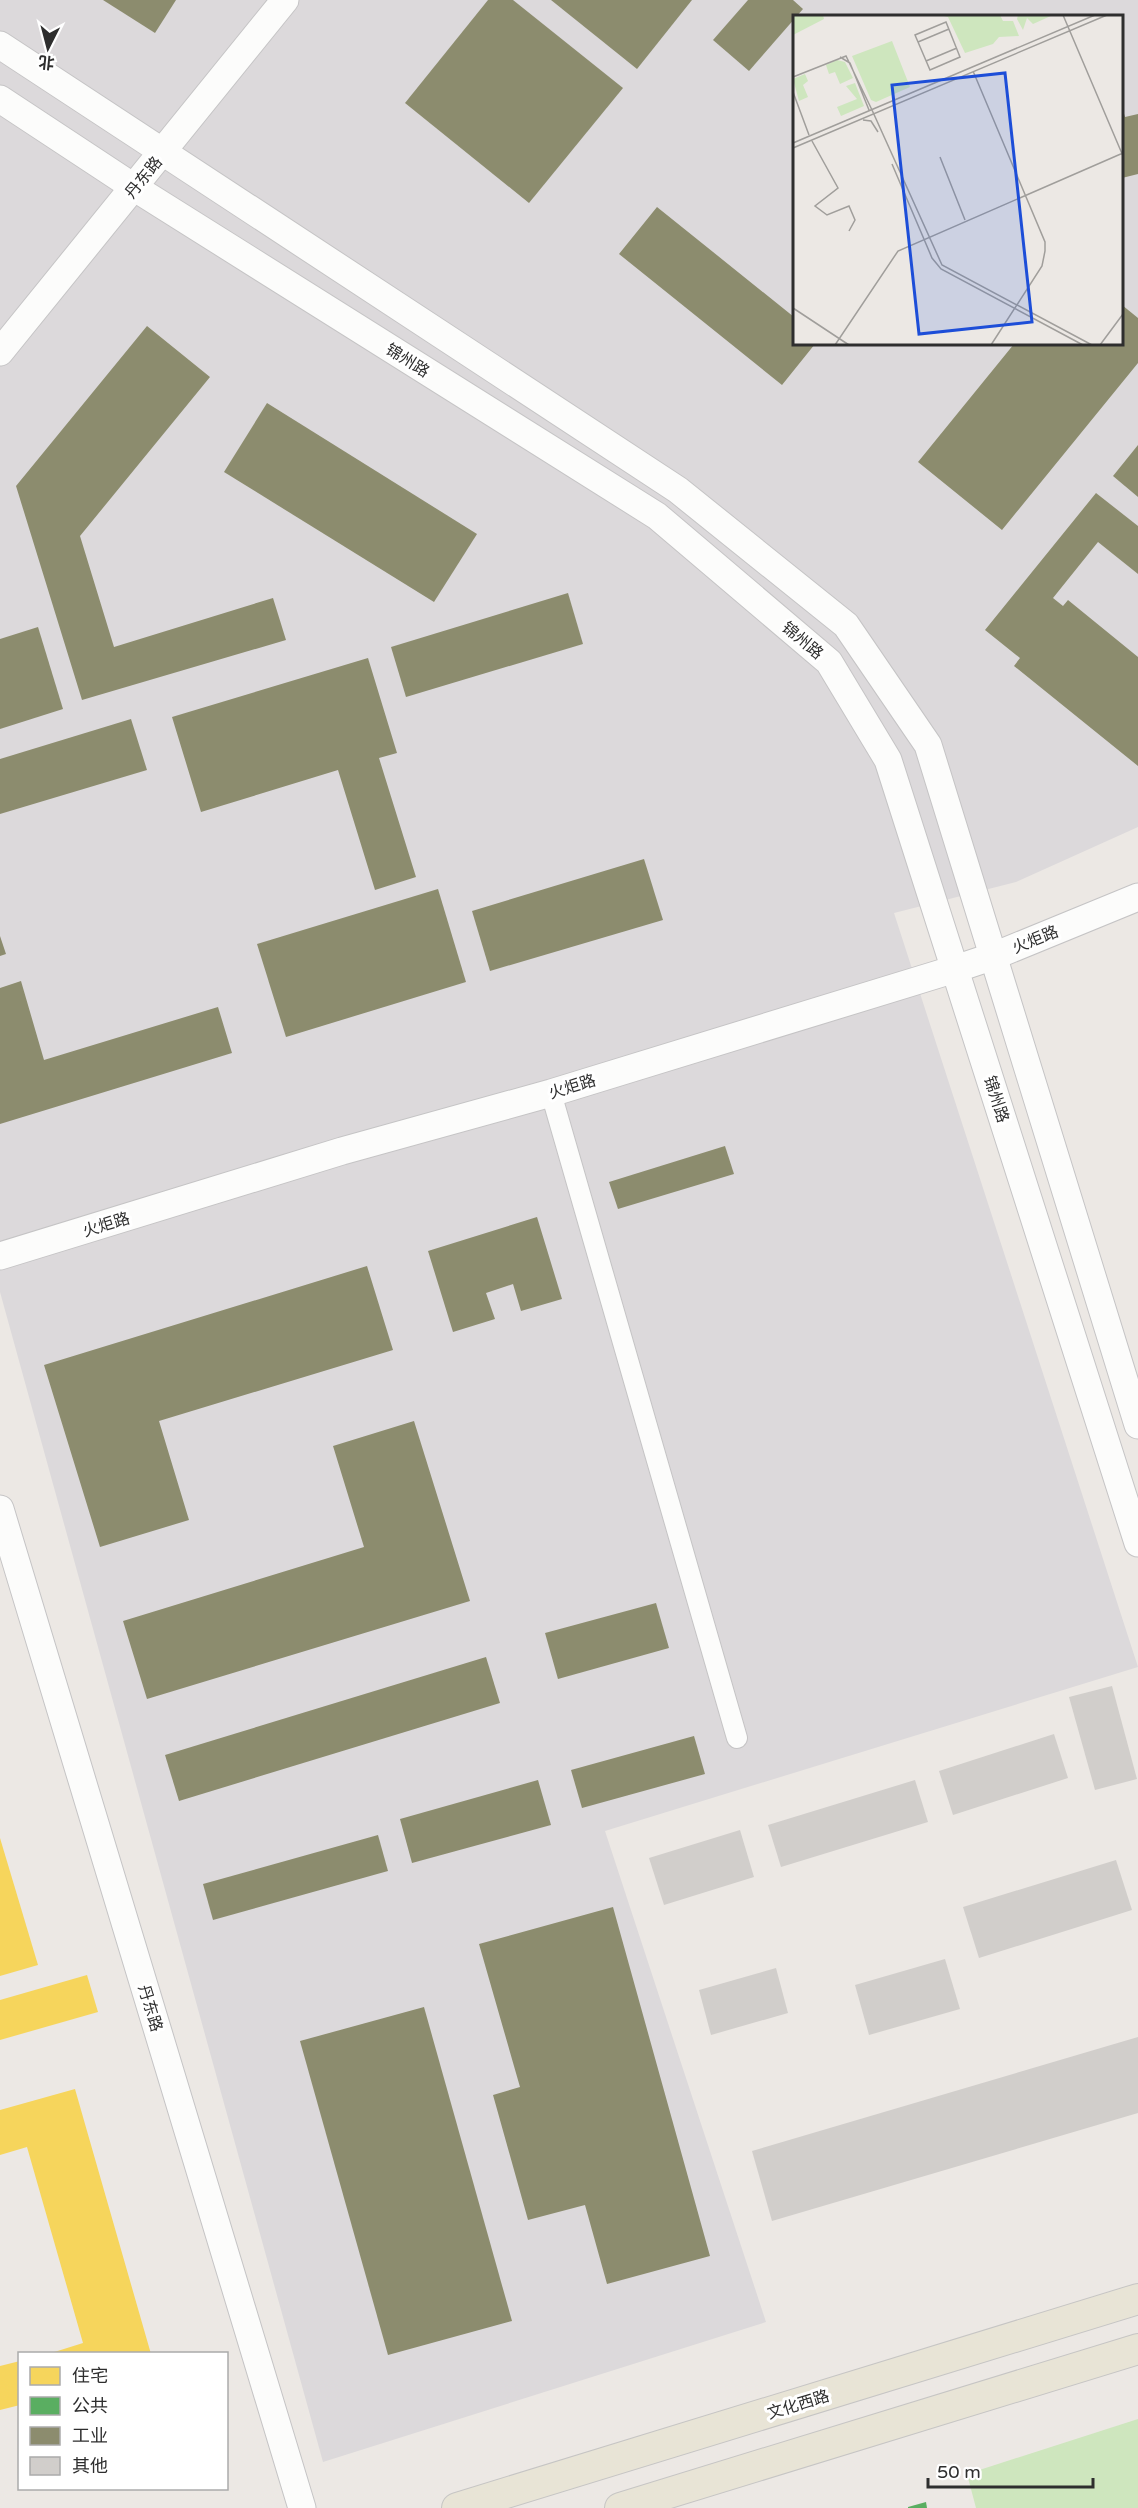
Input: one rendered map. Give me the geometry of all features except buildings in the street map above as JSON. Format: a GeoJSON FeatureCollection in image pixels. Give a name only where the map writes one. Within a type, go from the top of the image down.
{"type":"FeatureCollection","features":[{"type":"Feature","properties":{"kind":"main road","name":"丹东路"},"geometry":{"type":"LineString","coordinates":[[0,352],[285,0]]}},
{"type":"Feature","properties":{"kind":"main road"},"geometry":{"type":"LineString","coordinates":[[0,45],[678,490],[846,625],[928,745],[1138,1425]]}},
{"type":"Feature","properties":{"kind":"main road","name":"锦州路"},"geometry":{"type":"LineString","coordinates":[[0,99],[135,188],[657,516],[829,662],[888,760],[1138,1543]]}},
{"type":"Feature","properties":{"kind":"main road","name":"火炬路"},"geometry":{"type":"LineString","coordinates":[[0,1256],[342,1151],[551,1093],[955,969],[994,956],[1138,897]]}},
{"type":"Feature","properties":{"kind":"main road","name":"丹东路"},"geometry":{"type":"LineString","coordinates":[[0,1509],[302,2508]]}},
{"type":"Feature","properties":{"kind":"main road","name":"文化西路"},"geometry":{"type":"LineString","coordinates":[[458,2508],[1138,2299]]}},
{"type":"Feature","properties":{"kind":"main road"},"geometry":{"type":"LineString","coordinates":[[620,2508],[1138,2349]]}},
{"type":"Feature","properties":{"kind":"street"},"geometry":{"type":"LineString","coordinates":[[551,1093],[737,1738]]}},
{"type":"Feature","properties":{"kind":"shaded area"},"geometry":{"type":"Polygon","coordinates":[[[0,0],[1138,0],[1138,827],[1016,882],[894,913],[1138,1667],[605,1831],[766,2322],[323,2462],[0,1292],[0,0]]]}},
{"type":"Feature","properties":{"kind":"green space"},"geometry":{"type":"Polygon","coordinates":[[[1138,2419],[1138,2508],[976,2508],[967,2474],[1138,2419]]]}}]}
